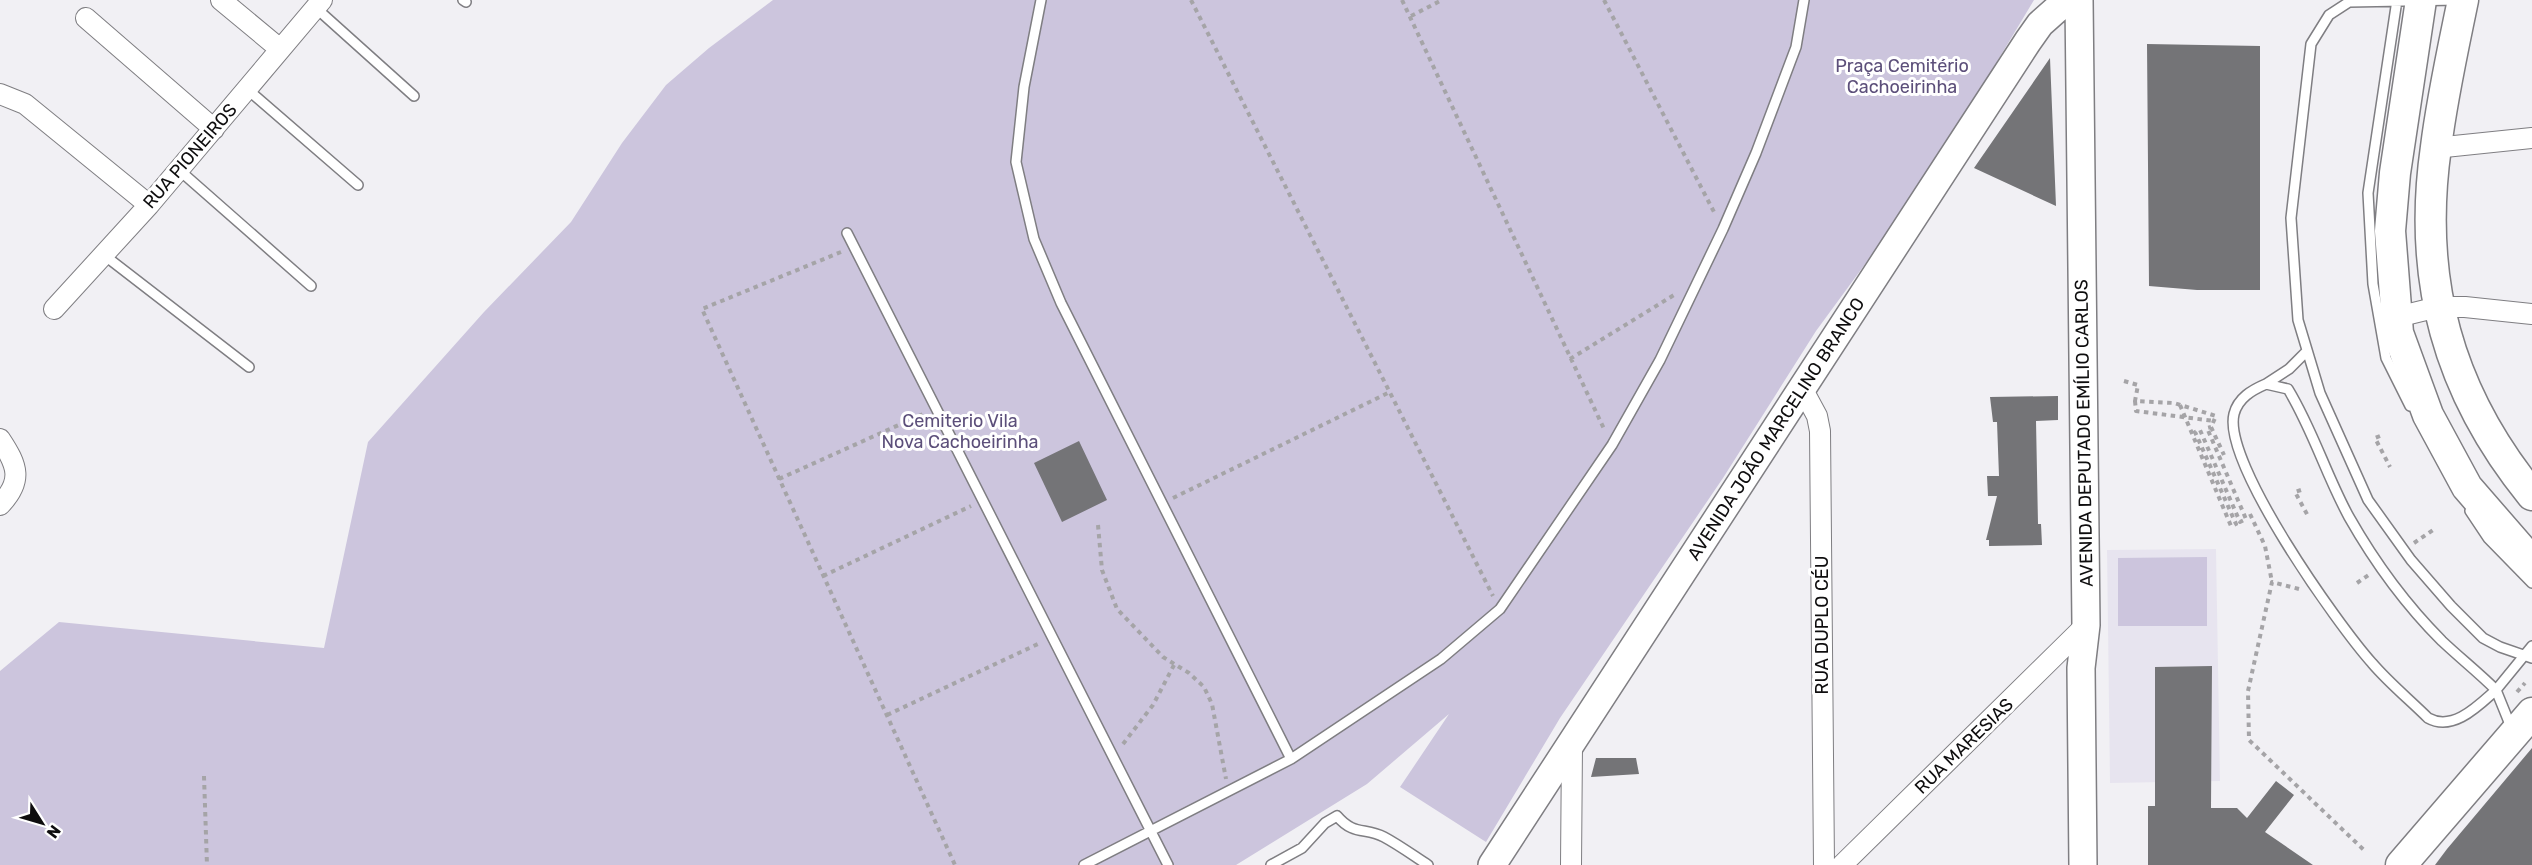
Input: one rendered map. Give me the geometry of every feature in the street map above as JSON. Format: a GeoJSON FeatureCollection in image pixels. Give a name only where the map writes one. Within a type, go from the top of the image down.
{"type":"FeatureCollection","features":[{"type":"Feature","properties":{"kind":"main road"},"geometry":{"type":"LineString","coordinates":[[2464,0],[2435,148],[2431,200],[2432,259],[2438,307],[2460,375],[2478,418],[2505,462],[2532,495]]}},
{"type":"Feature","properties":{"kind":"main road"},"geometry":{"type":"LineString","coordinates":[[2409,1],[2390,231],[2398,333],[2428,414],[2467,487],[2532,562]]}},
{"type":"Feature","properties":{"kind":"main road"},"geometry":{"type":"LineString","coordinates":[[2400,865],[2521,713]]}},
{"type":"Feature","properties":{"kind":"street"},"geometry":{"type":"LineString","coordinates":[[221,0],[280,49]]}},
{"type":"Feature","properties":{"kind":"street","name":"AVENIDA JOÃO MARCELINO BRANCO"},"geometry":{"type":"LineString","coordinates":[[1492,865],[2028,41],[2040,24],[2067,0]]}},
{"type":"Feature","properties":{"kind":"street","name":"AVENIDA DEPUTADO EMÍLIO CARLOS"},"geometry":{"type":"LineString","coordinates":[[2079,0],[2086,625],[2081,668],[2082,865]]}},
{"type":"Feature","properties":{"kind":"street","name":"RUA PIONEIROS"},"geometry":{"type":"LineString","coordinates":[[54,309],[148,205],[319,4]]}},
{"type":"Feature","properties":{"kind":"street"},"geometry":{"type":"LineString","coordinates":[[86,18],[214,129]]}},
{"type":"Feature","properties":{"kind":"street"},"geometry":{"type":"LineString","coordinates":[[0,94],[25,104],[148,205]]}},
{"type":"Feature","properties":{"kind":"street"},"geometry":{"type":"LineString","coordinates":[[2435,148],[2532,138]]}},
{"type":"Feature","properties":{"kind":"street"},"geometry":{"type":"LineString","coordinates":[[2397,318],[2438,307],[2465,307],[2532,314]]}},
{"type":"Feature","properties":{"kind":"street","name":"RUA DUPLO CÉU"},"geometry":{"type":"LineString","coordinates":[[1803,390],[1817,416],[1820,431],[1824,865]]}},
{"type":"Feature","properties":{"kind":"street"},"geometry":{"type":"LineString","coordinates":[[0,439],[8,452],[16,480],[15,488],[0,506]]}},
{"type":"Feature","properties":{"kind":"street","name":"RUA MARESIAS"},"geometry":{"type":"LineString","coordinates":[[1842,865],[2086,625]]}},
{"type":"Feature","properties":{"kind":"street"},"geometry":{"type":"LineString","coordinates":[[1571,865],[1572,745]]}},
{"type":"Feature","properties":{"kind":"lane"},"geometry":{"type":"LineString","coordinates":[[1041,0],[1019,117],[1016,162],[1034,239],[1061,303],[1291,759]]}},
{"type":"Feature","properties":{"kind":"lane"},"geometry":{"type":"LineString","coordinates":[[1084,865],[1291,759],[1441,659],[1500,609],[1612,445],[1660,360],[1723,229],[1796,47],[1804,0]]}},
{"type":"Feature","properties":{"kind":"lane"},"geometry":{"type":"LineString","coordinates":[[2464,0],[2349,2],[2329,15],[2311,44],[2292,218],[2298,320],[2320,393],[2368,500],[2404,550],[2451,606],[2483,638],[2500,647],[2528,656]]}},
{"type":"Feature","properties":{"kind":"lane"},"geometry":{"type":"LineString","coordinates":[[2409,1],[2368,194],[2373,284],[2386,358],[2412,411]]}},
{"type":"Feature","properties":{"kind":"lane"},"geometry":{"type":"LineString","coordinates":[[319,4],[414,96]]}},
{"type":"Feature","properties":{"kind":"lane"},"geometry":{"type":"LineString","coordinates":[[247,89],[358,185]]}},
{"type":"Feature","properties":{"kind":"lane"},"geometry":{"type":"LineString","coordinates":[[178,169],[311,286]]}},
{"type":"Feature","properties":{"kind":"lane"},"geometry":{"type":"LineString","coordinates":[[847,233],[1168,865]]}},
{"type":"Feature","properties":{"kind":"lane"},"geometry":{"type":"LineString","coordinates":[[104,255],[249,367]]}},
{"type":"Feature","properties":{"kind":"lane"},"geometry":{"type":"LineString","coordinates":[[2306,352],[2289,369],[2254,389],[2239,403],[2234,413],[2234,432],[2247,470],[2279,535],[2372,663],[2428,717],[2437,723],[2447,723],[2474,710],[2528,656],[2532,646]]}},
{"type":"Feature","properties":{"kind":"lane"},"geometry":{"type":"LineString","coordinates":[[2266,384],[2288,389],[2306,421],[2331,480],[2351,519],[2400,592],[2441,639],[2521,713]]}},
{"type":"Feature","properties":{"kind":"lane"},"geometry":{"type":"LineString","coordinates":[[2463,501],[2488,538],[2532,583]]}},
{"type":"Feature","properties":{"kind":"lane"},"geometry":{"type":"LineString","coordinates":[[1271,865],[1302,848],[1325,823],[1337,816],[1345,825],[1354,830],[1381,835],[1428,865]]}},
{"type":"Feature","properties":{"kind":"path"},"geometry":{"type":"LineString","coordinates":[[1191,0],[1500,609]]}},
{"type":"Feature","properties":{"kind":"path"},"geometry":{"type":"LineString","coordinates":[[1402,0],[1612,445]]}},
{"type":"Feature","properties":{"kind":"path"},"geometry":{"type":"LineString","coordinates":[[1411,16],[1442,0]]}},
{"type":"Feature","properties":{"kind":"path"},"geometry":{"type":"LineString","coordinates":[[1604,0],[1723,229]]}},
{"type":"Feature","properties":{"kind":"path"},"geometry":{"type":"LineString","coordinates":[[854,247],[702,309],[955,865]]}},
{"type":"Feature","properties":{"kind":"path"},"geometry":{"type":"LineString","coordinates":[[1570,359],[1698,280]]}},
{"type":"Feature","properties":{"kind":"path"},"geometry":{"type":"LineString","coordinates":[[2124,381],[2138,385],[2136,411],[2214,421]]}},
{"type":"Feature","properties":{"kind":"path"},"geometry":{"type":"LineString","coordinates":[[1161,504],[1390,392]]}},
{"type":"Feature","properties":{"kind":"path"},"geometry":{"type":"LineString","coordinates":[[2135,401],[2180,405],[2211,415]]}},
{"type":"Feature","properties":{"kind":"path"},"geometry":{"type":"LineString","coordinates":[[2180,405],[2231,526],[2236,524],[2195,432],[2200,430],[2240,522],[2246,519],[2207,428],[2211,427]]}},
{"type":"Feature","properties":{"kind":"path"},"geometry":{"type":"LineString","coordinates":[[779,479],[935,408]]}},
{"type":"Feature","properties":{"kind":"path"},"geometry":{"type":"LineString","coordinates":[[2380,436],[2375,438],[2390,467]]}},
{"type":"Feature","properties":{"kind":"path"},"geometry":{"type":"LineString","coordinates":[[2301,490],[2295,492],[2308,516]]}},
{"type":"Feature","properties":{"kind":"path"},"geometry":{"type":"LineString","coordinates":[[823,576],[982,501]]}},
{"type":"Feature","properties":{"kind":"path"},"geometry":{"type":"LineString","coordinates":[[1098,525],[1102,570],[1117,609],[1174,665],[1189,673],[1204,687],[1212,704],[1228,792]]}},
{"type":"Feature","properties":{"kind":"path"},"geometry":{"type":"LineString","coordinates":[[2404,550],[2433,530]]}},
{"type":"Feature","properties":{"kind":"path"},"geometry":{"type":"LineString","coordinates":[[2322,596],[2272,582],[2248,692],[2247,732],[2249,740],[2270,762],[2366,852]]}},
{"type":"Feature","properties":{"kind":"path"},"geometry":{"type":"LineString","coordinates":[[886,716],[1051,637]]}},
{"type":"Feature","properties":{"kind":"path"},"geometry":{"type":"LineString","coordinates":[[1112,757],[1149,712],[1174,665]]}},
{"type":"Feature","properties":{"kind":"path"},"geometry":{"type":"LineString","coordinates":[[2521,713],[2525,683]]}},
{"type":"Feature","properties":{"kind":"path"},"geometry":{"type":"LineString","coordinates":[[204,776],[207,865]]}},
{"type":"Feature","properties":{"kind":"shaded area"},"geometry":{"type":"Polygon","coordinates":[[[2216,549],[2220,781],[2110,783],[2107,550],[2216,549]]]}},
{"type":"Feature","properties":{"kind":"green space","name":"Cemiterio Vila Nova Cachoeirinha"},"geometry":{"type":"Polygon","coordinates":[[[773,0],[2034,0],[1923,185],[1816,331],[1723,478],[1560,718],[1486,842],[1400,787],[1449,714],[1367,784],[1236,865],[0,865],[0,671],[59,622],[324,648],[368,442],[484,312],[571,222],[622,143],[666,85],[709,48],[773,0]]]}},
{"type":"Feature","properties":{"kind":"green space"},"geometry":{"type":"Polygon","coordinates":[[[2207,557],[2207,626],[2118,626],[2118,558],[2207,557]]]}},
{"type":"Feature","properties":{"kind":"building"},"geometry":{"type":"Polygon","coordinates":[[[2147,44],[2260,46],[2260,290],[2197,290],[2149,286],[2147,44]]]}},
{"type":"Feature","properties":{"kind":"building"},"geometry":{"type":"Polygon","coordinates":[[[2050,58],[2056,206],[1974,168],[2050,58]]]}},
{"type":"Feature","properties":{"kind":"building"},"geometry":{"type":"Polygon","coordinates":[[[2058,396],[2058,420],[2036,421],[2038,524],[2041,524],[2042,545],[1989,546],[1989,540],[1986,540],[1997,496],[1988,496],[1987,476],[1999,476],[1997,422],[1993,422],[1990,397],[2058,396]]]}},
{"type":"Feature","properties":{"kind":"building"},"geometry":{"type":"Polygon","coordinates":[[[1079,441],[1107,500],[1062,522],[1034,463],[1079,441]]]}},
{"type":"Feature","properties":{"kind":"building"},"geometry":{"type":"Polygon","coordinates":[[[2212,666],[2211,808],[2237,808],[2247,818],[2276,781],[2294,795],[2265,832],[2313,865],[2148,865],[2148,806],[2155,806],[2155,667],[2212,666]]]}},
{"type":"Feature","properties":{"kind":"building"},"geometry":{"type":"Polygon","coordinates":[[[2532,748],[2532,865],[2435,865],[2447,849],[2532,748]]]}},
{"type":"Feature","properties":{"kind":"building"},"geometry":{"type":"Polygon","coordinates":[[[1596,758],[1636,758],[1639,774],[1591,777],[1596,758]]]}},
{"type":"Feature","properties":{"kind":"park label","name":"Praça Cemitério Cachoeirinha"},"geometry":{"type":"Point","coordinates":[1902,76]}}]}
